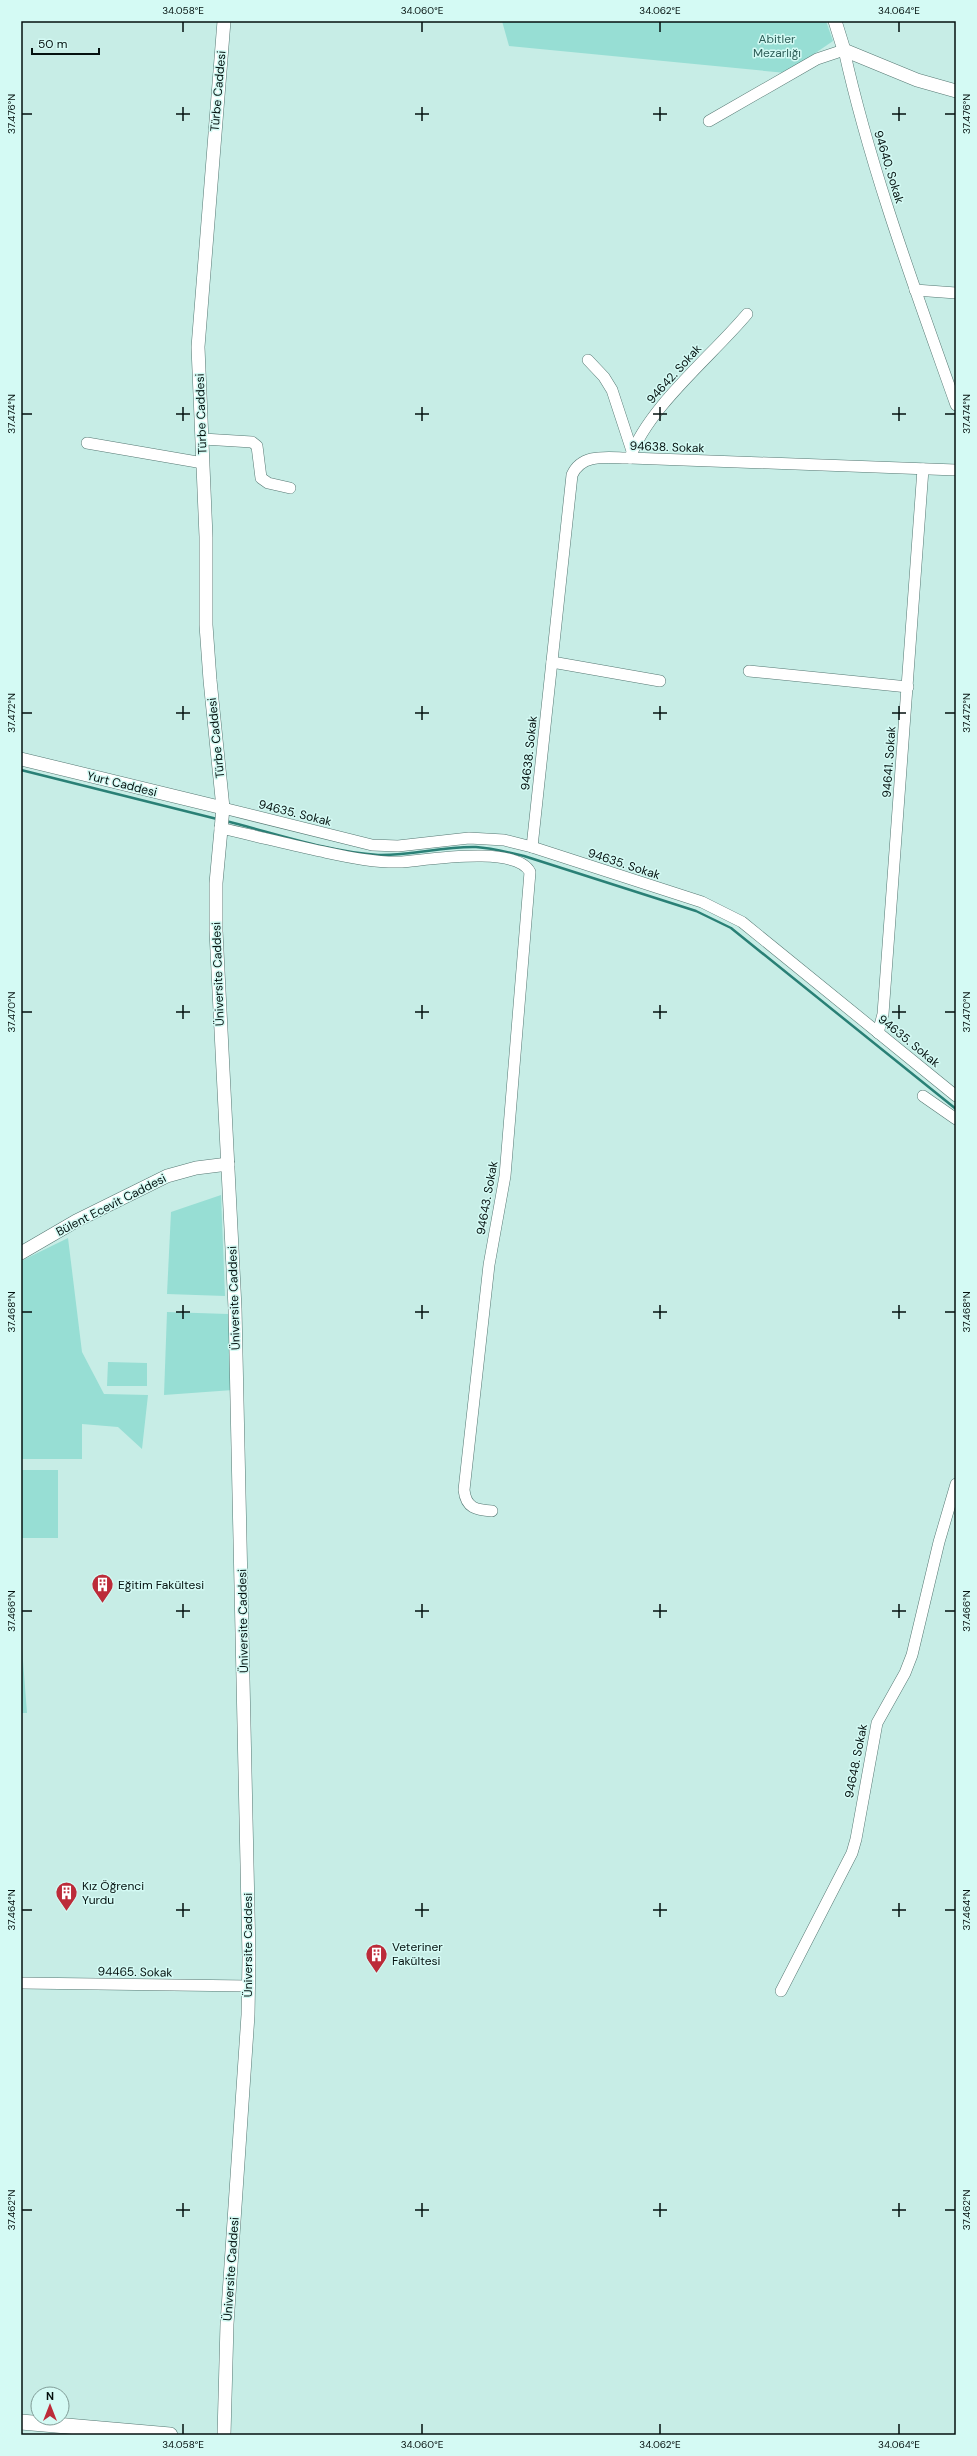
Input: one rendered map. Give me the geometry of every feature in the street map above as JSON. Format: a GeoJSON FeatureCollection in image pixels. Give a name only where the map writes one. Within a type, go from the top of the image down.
{"type":"FeatureCollection","features":[{"type":"Feature","properties":{"kind":"main road"},"geometry":{"type":"LineString","coordinates":[[21,2422],[170,2435]]}},
{"type":"Feature","properties":{"kind":"street","name":"Türbe Caddesi"},"geometry":{"type":"LineString","coordinates":[[223,808],[207,641],[199,330],[224,21]]}},
{"type":"Feature","properties":{"kind":"street"},"geometry":{"type":"LineString","coordinates":[[835,21],[844,50]]}},
{"type":"Feature","properties":{"kind":"street"},"geometry":{"type":"LineString","coordinates":[[710,121],[817,59],[844,50],[911,79],[956,91]]}},
{"type":"Feature","properties":{"kind":"street","name":"94640. Sokak"},"geometry":{"type":"LineString","coordinates":[[844,50],[859,111],[915,290],[956,405]]}},
{"type":"Feature","properties":{"kind":"street"},"geometry":{"type":"LineString","coordinates":[[915,290],[956,293]]}},
{"type":"Feature","properties":{"kind":"street","name":"94642. Sokak"},"geometry":{"type":"LineString","coordinates":[[631,454],[637,440],[655,415],[747,314]]}},
{"type":"Feature","properties":{"kind":"street"},"geometry":{"type":"LineString","coordinates":[[588,360],[609,382],[631,454]]}},
{"type":"Feature","properties":{"kind":"street"},"geometry":{"type":"LineString","coordinates":[[203,439],[252,442],[257,446],[261,478],[268,483],[290,488]]}},
{"type":"Feature","properties":{"kind":"street"},"geometry":{"type":"LineString","coordinates":[[87,443],[203,463]]}},
{"type":"Feature","properties":{"kind":"street","name":"94638. Sokak"},"geometry":{"type":"LineString","coordinates":[[532,847],[572,475],[580,463],[588,459],[631,454],[956,470]]}},
{"type":"Feature","properties":{"kind":"street","name":"94641. Sokak"},"geometry":{"type":"LineString","coordinates":[[878,1033],[883,1014],[923,469]]}},
{"type":"Feature","properties":{"kind":"street"},"geometry":{"type":"LineString","coordinates":[[552,662],[660,681]]}},
{"type":"Feature","properties":{"kind":"street"},"geometry":{"type":"LineString","coordinates":[[749,671],[908,687]]}},
{"type":"Feature","properties":{"kind":"street","name":"Yurt Caddesi"},"geometry":{"type":"LineString","coordinates":[[21,759],[223,808]]}},
{"type":"Feature","properties":{"kind":"street","name":"Üniversite Caddesi"},"geometry":{"type":"LineString","coordinates":[[223,808],[220,828],[216,931],[235,1308],[249,1986],[227,2324],[224,2435]]}},
{"type":"Feature","properties":{"kind":"street","name":"94635. Sokak"},"geometry":{"type":"LineString","coordinates":[[223,808],[372,845],[398,846],[469,838],[504,840],[532,847],[702,902],[730,914],[764,938],[956,1096]]}},
{"type":"Feature","properties":{"kind":"street","name":"94643. Sokak"},"geometry":{"type":"LineString","coordinates":[[220,828],[376,862],[473,855],[505,859],[528,868],[529,886],[509,1144],[502,1200],[489,1265],[464,1490],[466,1503],[470,1506],[492,1512]]}},
{"type":"Feature","properties":{"kind":"street"},"geometry":{"type":"LineString","coordinates":[[924,1096],[956,1119]]}},
{"type":"Feature","properties":{"kind":"street","name":"Bülent Ecevit Caddesi"},"geometry":{"type":"LineString","coordinates":[[21,1253],[76,1221],[166,1176],[196,1168],[228,1164]]}},
{"type":"Feature","properties":{"kind":"street","name":"94648. Sokak"},"geometry":{"type":"LineString","coordinates":[[781,1992],[852,1853],[877,1723],[912,1655],[937,1550],[956,1484]]}},
{"type":"Feature","properties":{"kind":"street","name":"94465. Sokak"},"geometry":{"type":"LineString","coordinates":[[21,1983],[249,1986]]}},
{"type":"Feature","properties":{"kind":"green space","name":"Abitler Mezarlığı"},"geometry":{"type":"Polygon","coordinates":[[[502,21],[826,21],[833,41],[786,73],[509,46],[502,21]]]}},
{"type":"Feature","properties":{"kind":"green space"},"geometry":{"type":"Polygon","coordinates":[[[221,1195],[225,1296],[167,1294],[171,1212],[221,1195]]]}},
{"type":"Feature","properties":{"kind":"green space"},"geometry":{"type":"Polygon","coordinates":[[[68,1238],[82,1352],[104,1394],[148,1395],[142,1449],[118,1427],[82,1424],[82,1459],[21,1459],[21,1261],[68,1238]]]}},
{"type":"Feature","properties":{"kind":"green space"},"geometry":{"type":"Polygon","coordinates":[[[167,1312],[228,1314],[233,1390],[164,1395],[167,1312]]]}},
{"type":"Feature","properties":{"kind":"green space"},"geometry":{"type":"Polygon","coordinates":[[[108,1362],[147,1363],[147,1386],[107,1386],[108,1362]]]}},
{"type":"Feature","properties":{"kind":"green space"},"geometry":{"type":"Polygon","coordinates":[[[22,1470],[58,1470],[58,1538],[22,1538],[22,1470]]]}},
{"type":"Feature","properties":{"kind":"green space"},"geometry":{"type":"Polygon","coordinates":[[[21,1635],[27,1713],[21,1713],[21,1635]]]}},
{"type":"Feature","properties":{"kind":"waterway"},"geometry":{"type":"LineString","coordinates":[[21,770],[217,819]]}},
{"type":"Feature","properties":{"kind":"waterway"},"geometry":{"type":"LineString","coordinates":[[226,821],[321,846],[359,853],[390,855],[464,847],[500,850],[524,856],[696,911],[731,928],[956,1109]]}},
{"type":"Feature","properties":{"kind":"place","name":"Eğitim Fakültesi"},"geometry":{"type":"Point","coordinates":[103,1604]}},
{"type":"Feature","properties":{"kind":"place","name":"Kız Öğrenci Yurdu"},"geometry":{"type":"Point","coordinates":[66,1912]}},
{"type":"Feature","properties":{"kind":"place","name":"Veteriner Fakültesi"},"geometry":{"type":"Point","coordinates":[376,1974]}}]}
